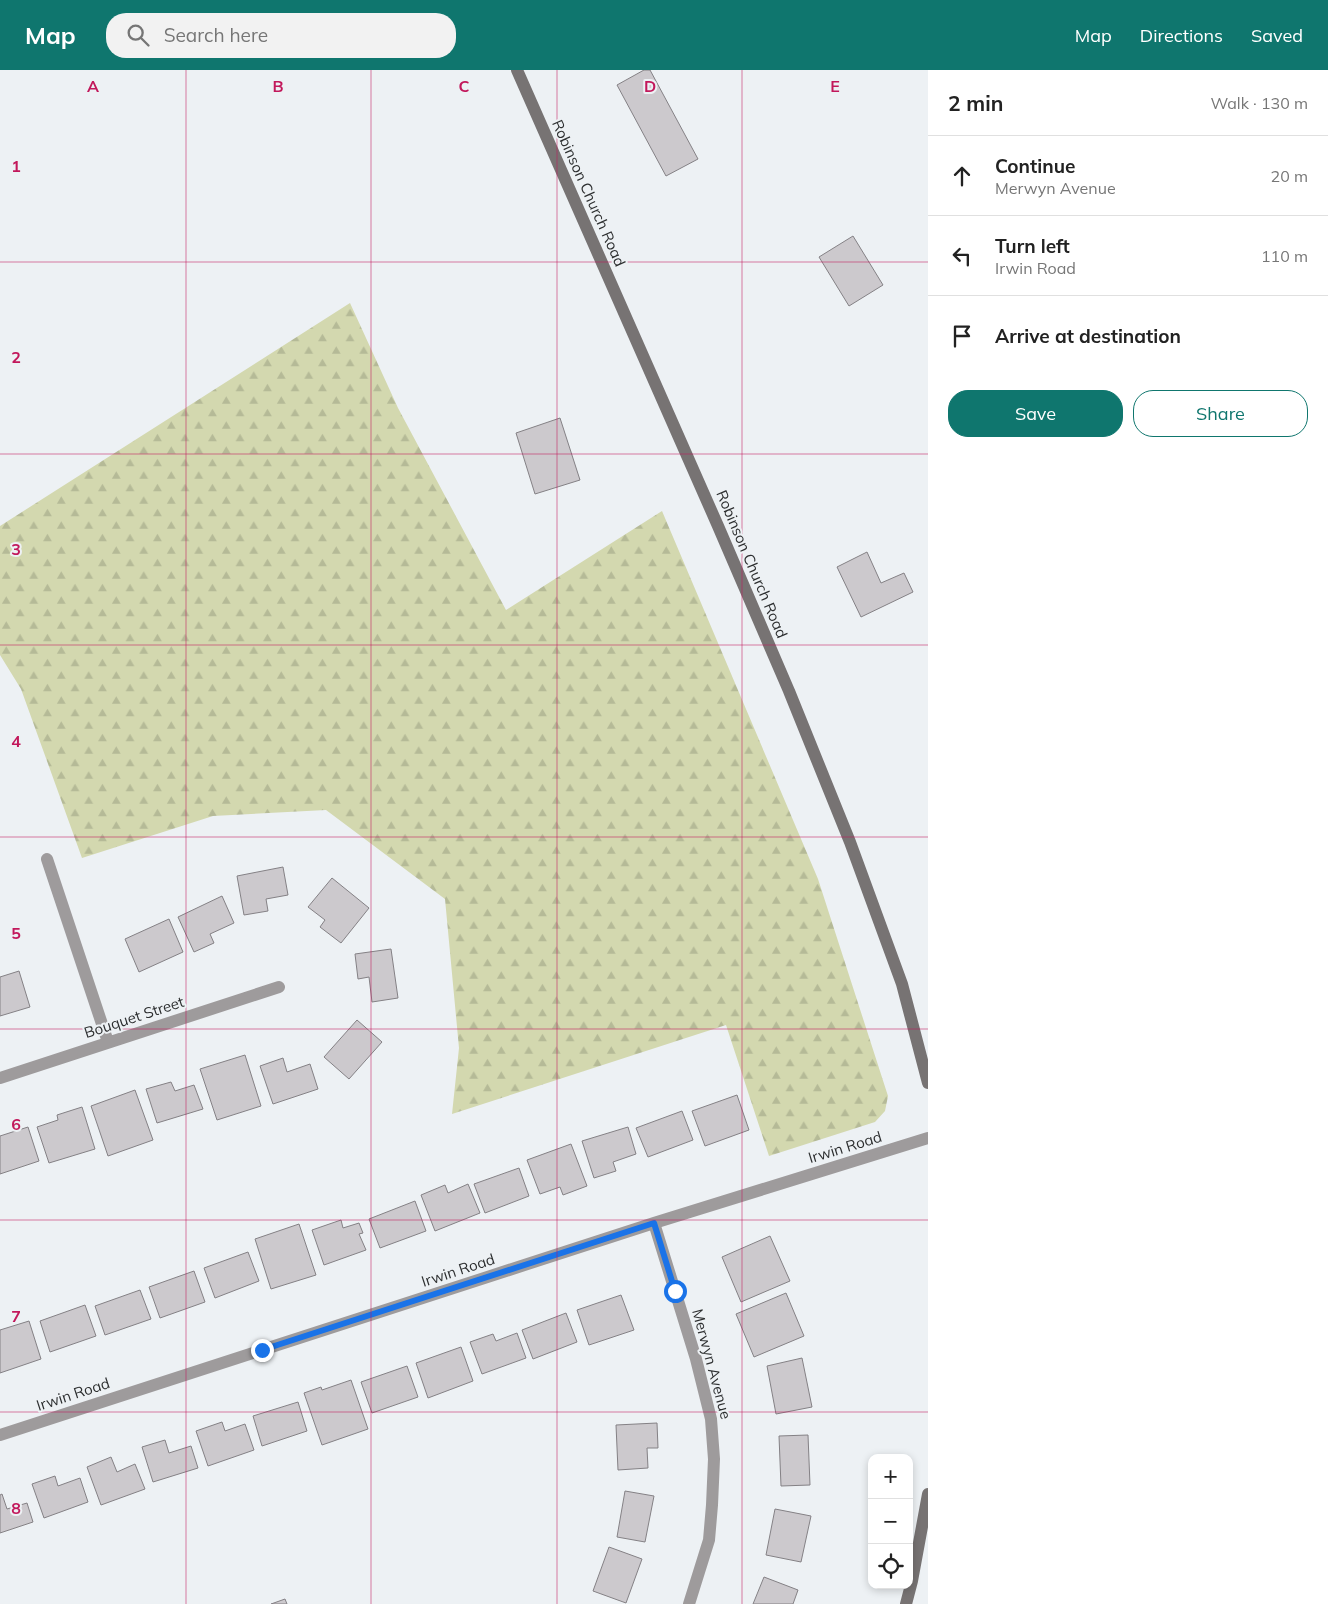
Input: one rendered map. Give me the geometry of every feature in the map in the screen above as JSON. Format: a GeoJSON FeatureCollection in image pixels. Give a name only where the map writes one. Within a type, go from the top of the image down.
{"type":"FeatureCollection","features":[{"type":"Feature","properties":{"kind":"street","name":"Robinson Church Road"},"geometry":{"type":"LineString","coordinates":[[517,70],[789,691],[850,842],[902,984],[928,1083]]}},
{"type":"Feature","properties":{"kind":"street"},"geometry":{"type":"LineString","coordinates":[[47,859],[108,1042]]}},
{"type":"Feature","properties":{"kind":"street","name":"Bouquet Street"},"geometry":{"type":"LineString","coordinates":[[0,1078],[279,986]]}},
{"type":"Feature","properties":{"kind":"street","name":"Irwin Road"},"geometry":{"type":"LineString","coordinates":[[0,1435],[654,1223],[928,1138]]}},
{"type":"Feature","properties":{"kind":"street","name":"Merwyn Avenue"},"geometry":{"type":"LineString","coordinates":[[654,1223],[696,1359],[711,1419],[714,1459],[709,1540],[689,1604]]}},
{"type":"Feature","properties":{"kind":"street"},"geometry":{"type":"LineString","coordinates":[[906,1604],[928,1494]]}},
{"type":"Feature","properties":{"kind":"green space"},"geometry":{"type":"Polygon","coordinates":[[[350,303],[398,408],[506,610],[662,511],[818,879],[888,1096],[885,1111],[875,1122],[769,1156],[726,1025],[452,1114],[459,1048],[445,899],[326,810],[213,816],[82,858],[21,689],[0,655],[0,526],[350,303]]]}},
{"type":"Feature","properties":{"kind":"building"},"geometry":{"type":"Polygon","coordinates":[[[644,70],[650,70],[698,159],[666,176],[617,85],[644,70]]]}},
{"type":"Feature","properties":{"kind":"building"},"geometry":{"type":"Polygon","coordinates":[[[853,236],[883,285],[849,306],[819,257],[853,236]]]}},
{"type":"Feature","properties":{"kind":"building"},"geometry":{"type":"Polygon","coordinates":[[[560,418],[580,480],[535,494],[516,433],[560,418]]]}},
{"type":"Feature","properties":{"kind":"building"},"geometry":{"type":"Polygon","coordinates":[[[867,552],[881,583],[904,573],[913,592],[861,617],[837,567],[867,552]]]}},
{"type":"Feature","properties":{"kind":"building"},"geometry":{"type":"Polygon","coordinates":[[[283,867],[288,895],[266,899],[268,911],[244,915],[237,876],[283,867]]]}},
{"type":"Feature","properties":{"kind":"building"},"geometry":{"type":"Polygon","coordinates":[[[332,878],[369,908],[341,943],[320,927],[325,920],[308,907],[332,878]]]}},
{"type":"Feature","properties":{"kind":"building"},"geometry":{"type":"Polygon","coordinates":[[[222,896],[234,923],[210,934],[214,943],[194,952],[178,917],[222,896]]]}},
{"type":"Feature","properties":{"kind":"building"},"geometry":{"type":"Polygon","coordinates":[[[169,919],[183,952],[139,972],[125,939],[169,919]]]}},
{"type":"Feature","properties":{"kind":"building"},"geometry":{"type":"Polygon","coordinates":[[[391,949],[398,998],[372,1002],[369,977],[358,979],[355,954],[391,949]]]}},
{"type":"Feature","properties":{"kind":"building"},"geometry":{"type":"Polygon","coordinates":[[[19,971],[30,1007],[0,1016],[0,977],[19,971]]]}},
{"type":"Feature","properties":{"kind":"building"},"geometry":{"type":"Polygon","coordinates":[[[357,1020],[382,1042],[349,1079],[324,1057],[357,1020]]]}},
{"type":"Feature","properties":{"kind":"building"},"geometry":{"type":"Polygon","coordinates":[[[245,1055],[261,1106],[217,1120],[200,1069],[245,1055]]]}},
{"type":"Feature","properties":{"kind":"building"},"geometry":{"type":"Polygon","coordinates":[[[283,1058],[287,1072],[310,1064],[318,1089],[273,1104],[260,1066],[283,1058]]]}},
{"type":"Feature","properties":{"kind":"building"},"geometry":{"type":"Polygon","coordinates":[[[171,1082],[175,1091],[194,1085],[203,1109],[157,1123],[146,1089],[171,1082]]]}},
{"type":"Feature","properties":{"kind":"building"},"geometry":{"type":"Polygon","coordinates":[[[135,1090],[153,1140],[108,1156],[91,1106],[135,1090]]]}},
{"type":"Feature","properties":{"kind":"building"},"geometry":{"type":"Polygon","coordinates":[[[737,1095],[749,1130],[705,1146],[692,1111],[737,1095]]]}},
{"type":"Feature","properties":{"kind":"building"},"geometry":{"type":"Polygon","coordinates":[[[82,1107],[95,1149],[49,1163],[37,1127],[58,1120],[57,1115],[82,1107]]]}},
{"type":"Feature","properties":{"kind":"building"},"geometry":{"type":"Polygon","coordinates":[[[682,1111],[693,1140],[648,1157],[636,1128],[682,1111]]]}},
{"type":"Feature","properties":{"kind":"building"},"geometry":{"type":"Polygon","coordinates":[[[28,1127],[39,1161],[0,1174],[0,1136],[28,1127]]]}},
{"type":"Feature","properties":{"kind":"building"},"geometry":{"type":"Polygon","coordinates":[[[628,1127],[636,1154],[613,1162],[616,1171],[594,1178],[582,1141],[628,1127]]]}},
{"type":"Feature","properties":{"kind":"building"},"geometry":{"type":"Polygon","coordinates":[[[571,1144],[587,1186],[563,1195],[560,1187],[540,1194],[527,1160],[571,1144]]]}},
{"type":"Feature","properties":{"kind":"building"},"geometry":{"type":"Polygon","coordinates":[[[519,1168],[529,1196],[485,1213],[474,1184],[519,1168]]]}},
{"type":"Feature","properties":{"kind":"building"},"geometry":{"type":"Polygon","coordinates":[[[468,1184],[480,1213],[435,1231],[421,1195],[445,1185],[448,1193],[468,1184]]]}},
{"type":"Feature","properties":{"kind":"building"},"geometry":{"type":"Polygon","coordinates":[[[415,1201],[426,1231],[380,1248],[369,1219],[415,1201]]]}},
{"type":"Feature","properties":{"kind":"building"},"geometry":{"type":"Polygon","coordinates":[[[341,1220],[343,1228],[359,1223],[363,1233],[359,1234],[366,1250],[324,1265],[312,1230],[341,1220]]]}},
{"type":"Feature","properties":{"kind":"building"},"geometry":{"type":"Polygon","coordinates":[[[299,1224],[316,1275],[271,1289],[255,1239],[299,1224]]]}},
{"type":"Feature","properties":{"kind":"building"},"geometry":{"type":"Polygon","coordinates":[[[770,1236],[790,1281],[741,1302],[722,1257],[770,1236]]]}},
{"type":"Feature","properties":{"kind":"building"},"geometry":{"type":"Polygon","coordinates":[[[248,1252],[259,1281],[215,1298],[204,1268],[248,1252]]]}},
{"type":"Feature","properties":{"kind":"building"},"geometry":{"type":"Polygon","coordinates":[[[194,1271],[205,1302],[160,1318],[149,1287],[194,1271]]]}},
{"type":"Feature","properties":{"kind":"building"},"geometry":{"type":"Polygon","coordinates":[[[140,1290],[151,1319],[105,1335],[95,1306],[140,1290]]]}},
{"type":"Feature","properties":{"kind":"building"},"geometry":{"type":"Polygon","coordinates":[[[786,1293],[804,1336],[754,1357],[736,1314],[786,1293]]]}},
{"type":"Feature","properties":{"kind":"building"},"geometry":{"type":"Polygon","coordinates":[[[621,1295],[634,1330],[589,1345],[577,1310],[621,1295]]]}},
{"type":"Feature","properties":{"kind":"building"},"geometry":{"type":"Polygon","coordinates":[[[85,1305],[96,1336],[50,1352],[40,1321],[85,1305]]]}},
{"type":"Feature","properties":{"kind":"building"},"geometry":{"type":"Polygon","coordinates":[[[566,1313],[577,1342],[533,1359],[522,1330],[566,1313]]]}},
{"type":"Feature","properties":{"kind":"building"},"geometry":{"type":"Polygon","coordinates":[[[29,1321],[41,1359],[0,1373],[0,1330],[29,1321]]]}},
{"type":"Feature","properties":{"kind":"building"},"geometry":{"type":"Polygon","coordinates":[[[517,1333],[526,1358],[482,1374],[470,1342],[493,1334],[496,1341],[517,1333]]]}},
{"type":"Feature","properties":{"kind":"building"},"geometry":{"type":"Polygon","coordinates":[[[461,1347],[473,1381],[428,1398],[416,1363],[461,1347]]]}},
{"type":"Feature","properties":{"kind":"building"},"geometry":{"type":"Polygon","coordinates":[[[802,1358],[812,1407],[776,1414],[767,1366],[802,1358]]]}},
{"type":"Feature","properties":{"kind":"building"},"geometry":{"type":"Polygon","coordinates":[[[407,1366],[418,1397],[372,1413],[361,1382],[407,1366]]]}},
{"type":"Feature","properties":{"kind":"building"},"geometry":{"type":"Polygon","coordinates":[[[351,1380],[368,1429],[322,1445],[304,1393],[321,1387],[322,1390],[351,1380]]]}},
{"type":"Feature","properties":{"kind":"building"},"geometry":{"type":"Polygon","coordinates":[[[298,1402],[307,1431],[262,1446],[253,1416],[298,1402]]]}},
{"type":"Feature","properties":{"kind":"building"},"geometry":{"type":"Polygon","coordinates":[[[222,1422],[225,1431],[245,1424],[254,1450],[208,1466],[196,1431],[222,1422]]]}},
{"type":"Feature","properties":{"kind":"building"},"geometry":{"type":"Polygon","coordinates":[[[657,1423],[658,1448],[647,1448],[648,1468],[618,1470],[616,1425],[657,1423]]]}},
{"type":"Feature","properties":{"kind":"building"},"geometry":{"type":"Polygon","coordinates":[[[808,1435],[810,1485],[781,1486],[779,1436],[808,1435]]]}},
{"type":"Feature","properties":{"kind":"building"},"geometry":{"type":"Polygon","coordinates":[[[165,1440],[169,1453],[191,1446],[198,1468],[153,1482],[142,1447],[165,1440]]]}},
{"type":"Feature","properties":{"kind":"building"},"geometry":{"type":"Polygon","coordinates":[[[111,1457],[117,1472],[135,1464],[145,1489],[101,1505],[87,1467],[111,1457]]]}},
{"type":"Feature","properties":{"kind":"building"},"geometry":{"type":"Polygon","coordinates":[[[55,1476],[58,1486],[80,1478],[88,1502],[44,1518],[32,1484],[55,1476]]]}},
{"type":"Feature","properties":{"kind":"building"},"geometry":{"type":"Polygon","coordinates":[[[625,1491],[654,1496],[645,1542],[617,1537],[625,1491]]]}},
{"type":"Feature","properties":{"kind":"building"},"geometry":{"type":"Polygon","coordinates":[[[2,1494],[7,1509],[27,1503],[33,1522],[0,1533],[0,1495],[2,1494]]]}},
{"type":"Feature","properties":{"kind":"building"},"geometry":{"type":"Polygon","coordinates":[[[775,1509],[811,1516],[801,1562],[766,1555],[775,1509]]]}},
{"type":"Feature","properties":{"kind":"building"},"geometry":{"type":"Polygon","coordinates":[[[609,1547],[642,1559],[626,1603],[593,1591],[609,1547]]]}},
{"type":"Feature","properties":{"kind":"building"},"geometry":{"type":"Polygon","coordinates":[[[764,1577],[798,1590],[793,1604],[753,1604],[764,1577]]]}},
{"type":"Feature","properties":{"kind":"building"},"geometry":{"type":"Polygon","coordinates":[[[285,1599],[287,1604],[271,1604],[285,1599]]]}},
{"type":"Feature","properties":{"kind":"route"},"geometry":{"type":"LineString","coordinates":[[262,1350],[654,1223],[675,1291]]}}]}
